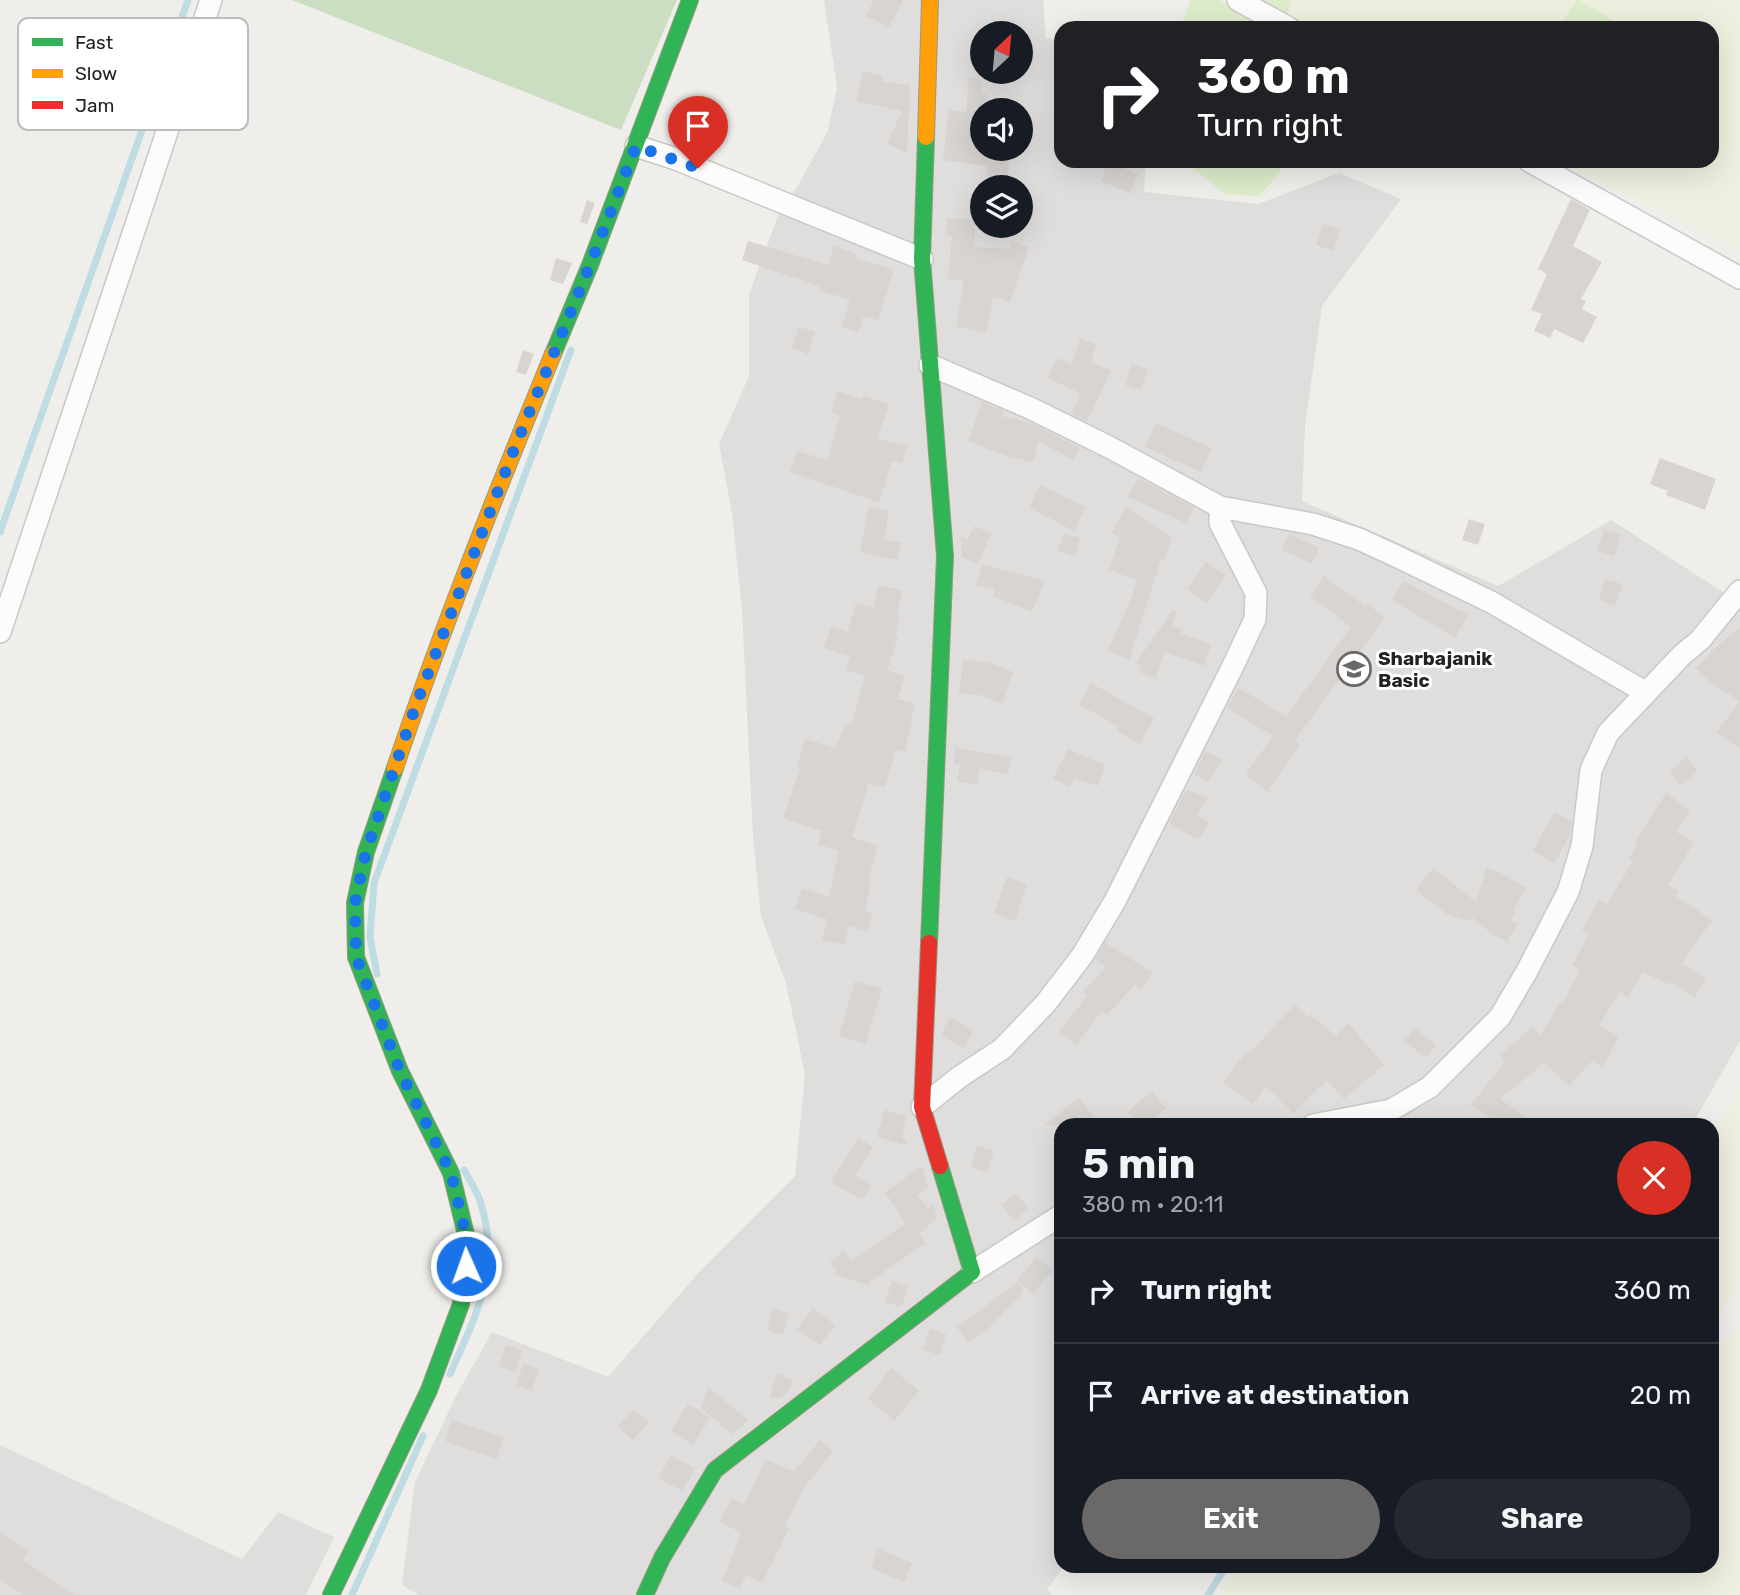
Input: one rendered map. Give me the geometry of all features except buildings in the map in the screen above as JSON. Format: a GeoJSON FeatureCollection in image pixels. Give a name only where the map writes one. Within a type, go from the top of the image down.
{"type":"FeatureCollection","features":[{"type":"Feature","properties":{"kind":"street"},"geometry":{"type":"LineString","coordinates":[[205,18],[211,0]]}},
{"type":"Feature","properties":{"kind":"street"},"geometry":{"type":"LineString","coordinates":[[331,1595],[429,1390],[461,1304],[469,1247],[451,1173],[400,1071],[356,957],[355,903],[363,865],[416,705],[511,457],[590,265],[691,0]]}},
{"type":"Feature","properties":{"kind":"street"},"geometry":{"type":"LineString","coordinates":[[930,0],[922,259],[945,556],[922,1107],[972,1272]]}},
{"type":"Feature","properties":{"kind":"street"},"geometry":{"type":"LineString","coordinates":[[1238,0],[1276,21]]}},
{"type":"Feature","properties":{"kind":"street"},"geometry":{"type":"LineString","coordinates":[[0,632],[168,130]]}},
{"type":"Feature","properties":{"kind":"street"},"geometry":{"type":"LineString","coordinates":[[636,146],[673,158],[922,259]]}},
{"type":"Feature","properties":{"kind":"street"},"geometry":{"type":"LineString","coordinates":[[1542,168],[1740,278]]}},
{"type":"Feature","properties":{"kind":"street"},"geometry":{"type":"LineString","coordinates":[[930,365],[1030,408],[1220,507],[1313,524],[1359,539],[1491,602],[1645,692]]}},
{"type":"Feature","properties":{"kind":"street"},"geometry":{"type":"LineString","coordinates":[[922,1107],[958,1078],[1002,1049],[1045,1003],[1082,956],[1115,901],[1232,668],[1255,619],[1256,593],[1220,523],[1220,507]]}},
{"type":"Feature","properties":{"kind":"street"},"geometry":{"type":"LineString","coordinates":[[1350,1118],[1391,1110],[1430,1087],[1500,1017],[1568,892],[1582,846],[1591,769],[1608,733],[1645,692],[1700,640],[1740,592]]}},
{"type":"Feature","properties":{"kind":"street"},"geometry":{"type":"LineString","coordinates":[[645,1595],[662,1558],[715,1470],[972,1272],[1054,1220]]}},
{"type":"Feature","properties":{"kind":"shaded area"},"geometry":{"type":"Polygon","coordinates":[[[824,0],[1043,0],[1046,38],[1054,40],[1054,168],[1146,168],[1144,192],[1258,204],[1339,173],[1401,199],[1322,306],[1305,425],[1302,501],[1498,586],[1611,520],[1740,603],[1740,1041],[1696,1118],[1054,1118],[1054,1573],[1059,1573],[1047,1589],[1051,1595],[419,1595],[402,1585],[415,1482],[457,1394],[492,1332],[608,1377],[700,1271],[795,1176],[805,1074],[786,983],[761,916],[753,838],[742,609],[732,513],[719,444],[749,376],[749,294],[780,210],[797,187],[827,133],[837,88],[824,0]]]}},
{"type":"Feature","properties":{"kind":"shaded area"},"geometry":{"type":"Polygon","coordinates":[[[0,1445],[242,1559],[278,1512],[334,1537],[306,1595],[0,1595],[0,1445]]]}},
{"type":"Feature","properties":{"kind":"green space"},"geometry":{"type":"Polygon","coordinates":[[[292,0],[677,0],[621,130],[292,0]]]}},
{"type":"Feature","properties":{"kind":"green space"},"geometry":{"type":"Polygon","coordinates":[[[1190,0],[1220,0],[1258,21],[1183,21],[1190,0]]]}},
{"type":"Feature","properties":{"kind":"green space"},"geometry":{"type":"Polygon","coordinates":[[[1257,0],[1292,0],[1287,18],[1257,0]]]}},
{"type":"Feature","properties":{"kind":"green space"},"geometry":{"type":"Polygon","coordinates":[[[1292,0],[1740,0],[1740,249],[1572,168],[1719,168],[1719,21],[1293,21],[1287,18],[1292,0]]]}},
{"type":"Feature","properties":{"kind":"green space"},"geometry":{"type":"Polygon","coordinates":[[[1579,0],[1614,21],[1563,21],[1579,0]]]}},
{"type":"Feature","properties":{"kind":"green space"},"geometry":{"type":"Polygon","coordinates":[[[1193,168],[1280,168],[1281,172],[1259,196],[1225,194],[1193,168]]]}},
{"type":"Feature","properties":{"kind":"green space"},"geometry":{"type":"Polygon","coordinates":[[[1740,1089],[1740,1279],[1719,1316],[1719,1125],[1740,1089]]]}},
{"type":"Feature","properties":{"kind":"green space"},"geometry":{"type":"Polygon","coordinates":[[[1740,1323],[1740,1595],[1220,1595],[1234,1573],[1719,1573],[1719,1339],[1727,1342],[1740,1323]]]}},
{"type":"Feature","properties":{"kind":"waterway"},"geometry":{"type":"LineString","coordinates":[[182,18],[188,0]]}},
{"type":"Feature","properties":{"kind":"waterway"},"geometry":{"type":"LineString","coordinates":[[0,532],[142,130]]}},
{"type":"Feature","properties":{"kind":"waterway"},"geometry":{"type":"LineString","coordinates":[[377,974],[370,937],[374,883],[571,350]]}},
{"type":"Feature","properties":{"kind":"waterway"},"geometry":{"type":"LineString","coordinates":[[450,1374],[477,1312],[487,1271],[486,1228],[480,1200],[464,1170]]}},
{"type":"Feature","properties":{"kind":"waterway"},"geometry":{"type":"LineString","coordinates":[[352,1595],[423,1436]]}},
{"type":"Feature","properties":{"kind":"waterway"},"geometry":{"type":"LineString","coordinates":[[1208,1595],[1222,1573]]}},
{"type":"Feature","properties":{"kind":"traffic: fast"},"geometry":{"type":"LineString","coordinates":[[553,354],[590,265],[690,0]]}},
{"type":"Feature","properties":{"kind":"traffic: fast"},"geometry":{"type":"LineString","coordinates":[[926,137],[922,259],[945,556],[929,943]]}},
{"type":"Feature","properties":{"kind":"traffic: fast"},"geometry":{"type":"LineString","coordinates":[[331,1595],[429,1390],[461,1304],[469,1247],[451,1173],[400,1071],[356,957],[355,903],[366,852],[395,768]]}},
{"type":"Feature","properties":{"kind":"traffic: fast"},"geometry":{"type":"LineString","coordinates":[[645,1595],[662,1558],[715,1470],[972,1272],[940,1166]]}},
{"type":"Feature","properties":{"kind":"traffic: slow"},"geometry":{"type":"LineString","coordinates":[[926,137],[930,0]]}},
{"type":"Feature","properties":{"kind":"traffic: slow"},"geometry":{"type":"LineString","coordinates":[[395,768],[451,612],[553,354]]}},
{"type":"Feature","properties":{"kind":"traffic: jam"},"geometry":{"type":"LineString","coordinates":[[929,943],[922,1107],[940,1166]]}},
{"type":"Feature","properties":{"kind":"place","name":"Sharbajanik Basic"},"geometry":{"type":"Point","coordinates":[1354,669]}},
{"type":"Feature","properties":{"kind":"route"},"geometry":{"type":"LineString","coordinates":[[466,1266],[469,1247],[451,1173],[400,1071],[356,957],[355,903],[366,852],[416,705],[511,457],[636,146],[698,168]]}}]}
